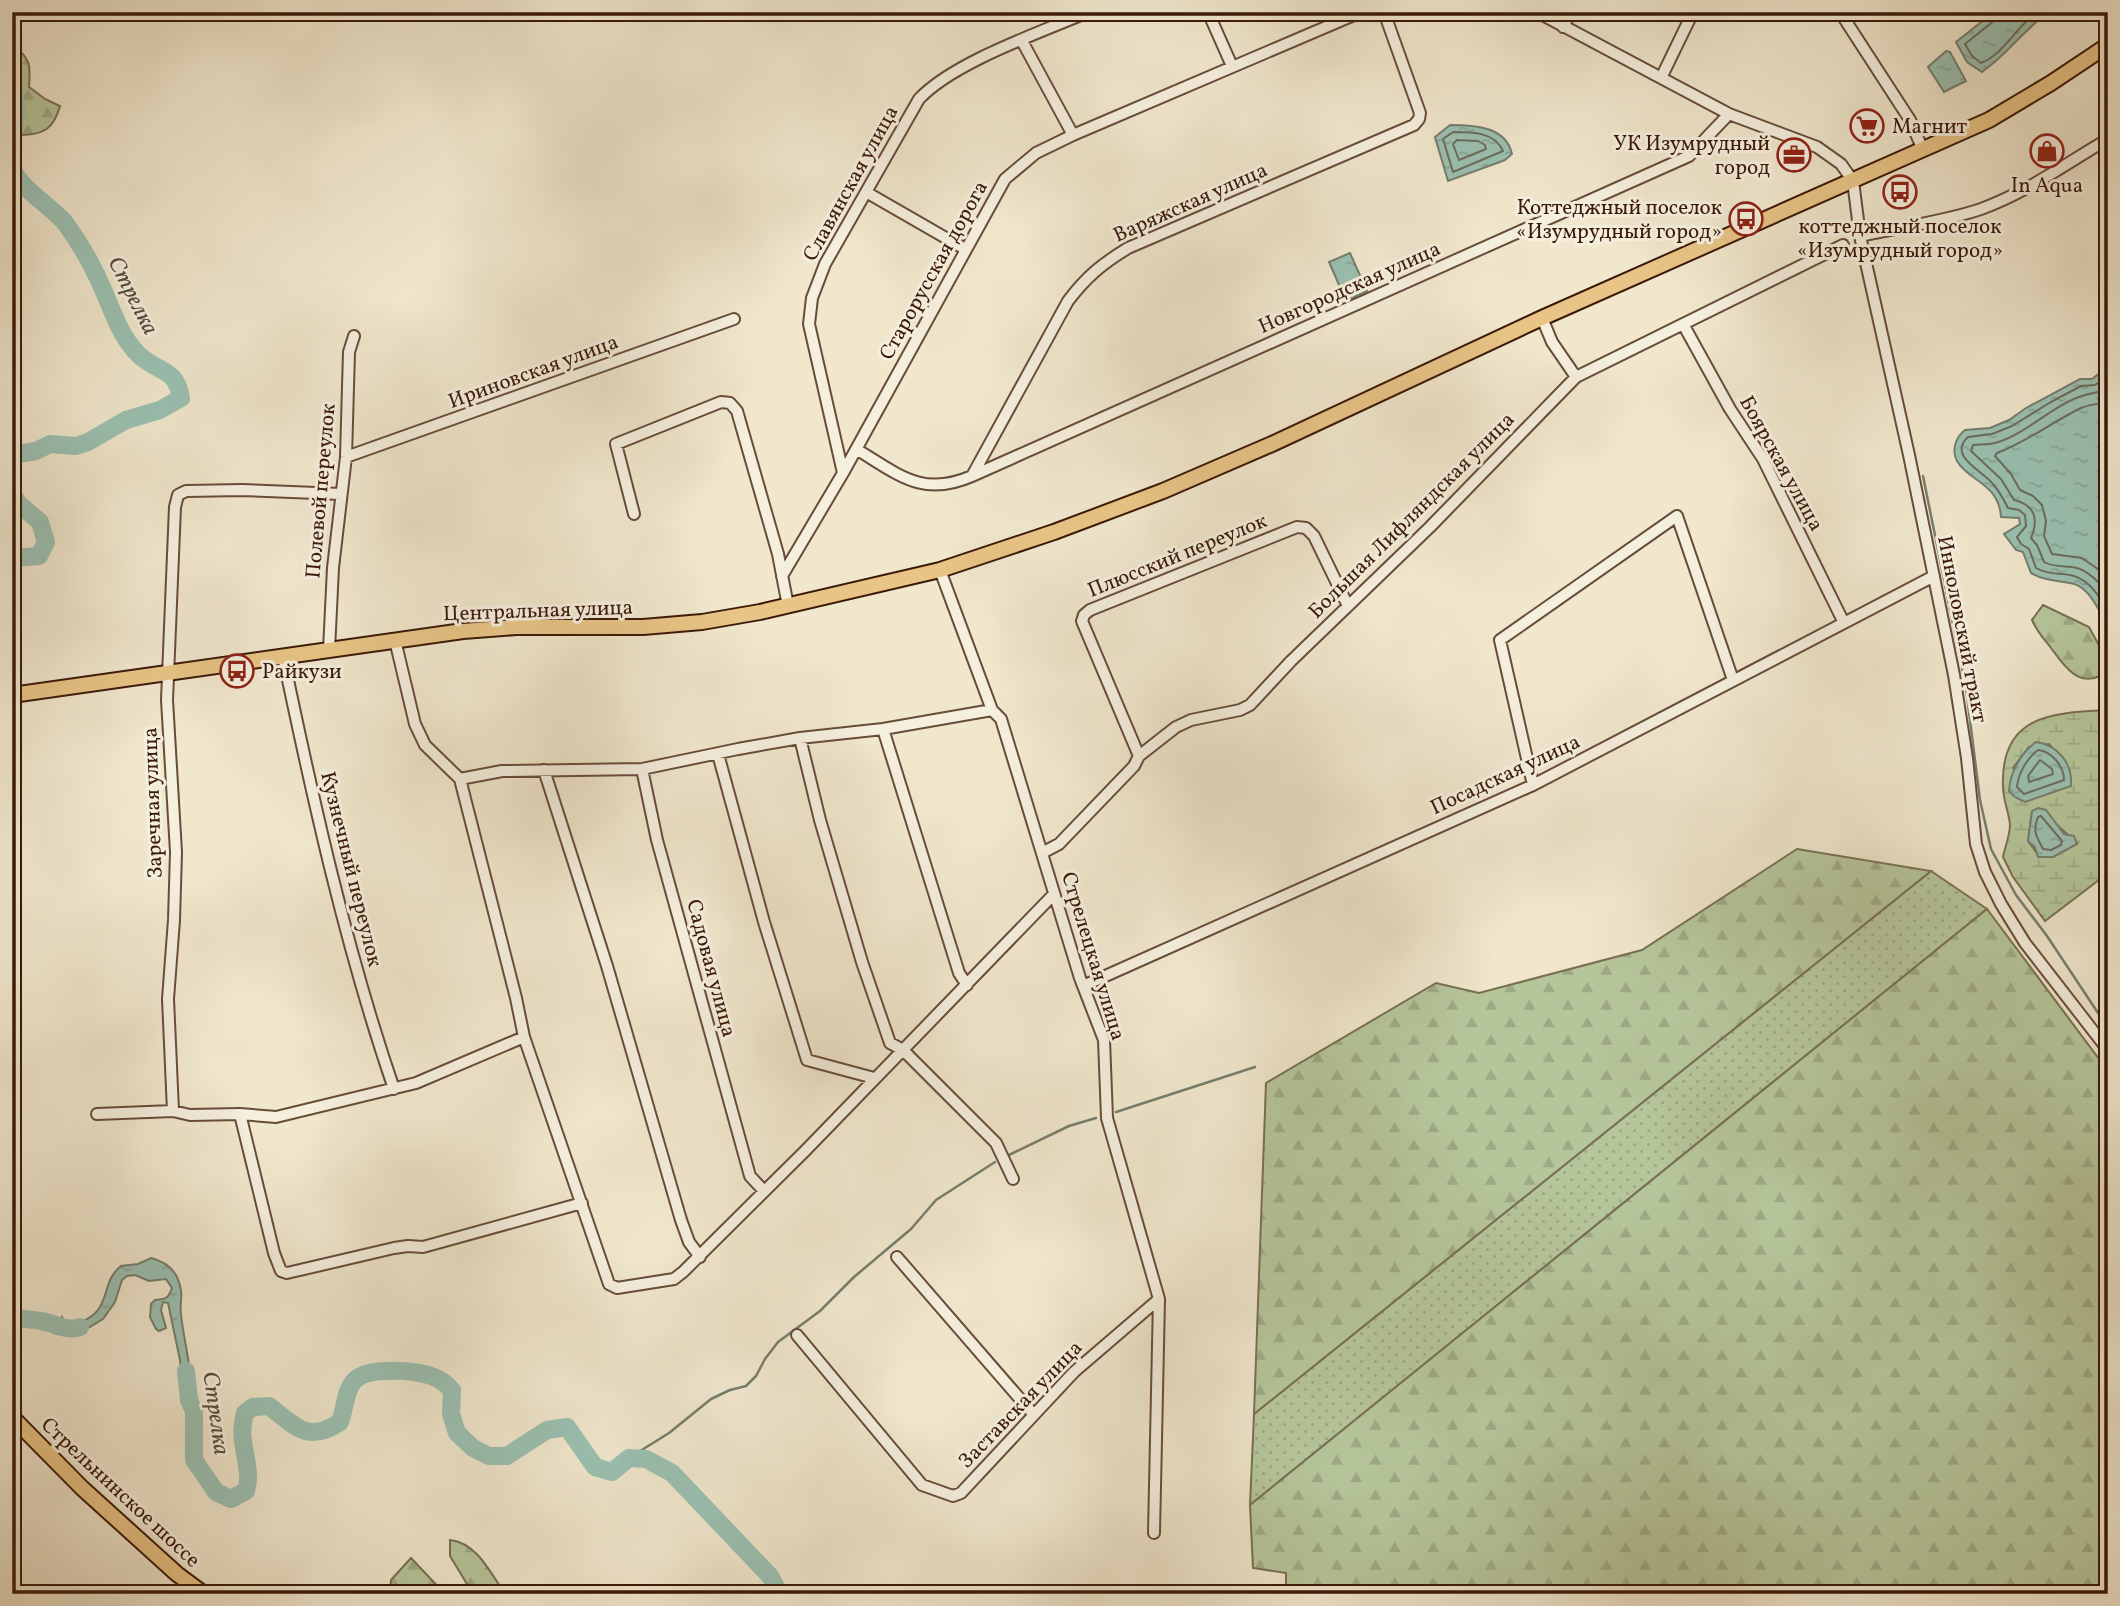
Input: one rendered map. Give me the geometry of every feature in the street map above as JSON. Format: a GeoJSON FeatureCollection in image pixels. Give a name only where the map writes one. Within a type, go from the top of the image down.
{"type":"FeatureCollection","features":[{"type":"Feature","properties":{"kind":"main road","name":"Центральная улица"},"geometry":{"type":"LineString","coordinates":[[12,695],[463,631],[516,627],[643,627],[702,622],[788,606],[940,570],[1054,533],[1163,491],[1285,438],[1542,318],[1989,120],[2108,45]]}},
{"type":"Feature","properties":{"kind":"main road","name":"Стрельнинское шоссе"},"geometry":{"type":"LineString","coordinates":[[12,1417],[82,1488],[177,1574],[204,1594]]}},
{"type":"Feature","properties":{"kind":"street","name":"Славянская улица"},"geometry":{"type":"LineString","coordinates":[[843,473],[809,324],[812,298],[825,264],[919,99],[932,85],[977,61],[1088,12]]}},
{"type":"Feature","properties":{"kind":"street"},"geometry":{"type":"LineString","coordinates":[[1208,12],[1231,66]]}},
{"type":"Feature","properties":{"kind":"street","name":"Старорусская дорога"},"geometry":{"type":"LineString","coordinates":[[782,576],[843,473],[1004,179],[1035,153],[1073,135],[1361,12]]}},
{"type":"Feature","properties":{"kind":"street","name":"Варяжская улица"},"geometry":{"type":"LineString","coordinates":[[972,476],[1068,301],[1083,280],[1099,265],[1128,248],[1414,125],[1420,113],[1384,12]]}},
{"type":"Feature","properties":{"kind":"street"},"geometry":{"type":"LineString","coordinates":[[1536,12],[1729,114],[1817,147],[1841,164],[1853,181]]}},
{"type":"Feature","properties":{"kind":"street"},"geometry":{"type":"LineString","coordinates":[[1563,27],[1571,12]]}},
{"type":"Feature","properties":{"kind":"street"},"geometry":{"type":"LineString","coordinates":[[1661,76],[1693,12]]}},
{"type":"Feature","properties":{"kind":"street"},"geometry":{"type":"LineString","coordinates":[[1840,12],[1910,120],[1923,150]]}},
{"type":"Feature","properties":{"kind":"street"},"geometry":{"type":"LineString","coordinates":[[1022,41],[1073,135]]}},
{"type":"Feature","properties":{"kind":"street","name":"Новгородская улица"},"geometry":{"type":"LineString","coordinates":[[972,476],[1689,156],[1729,114]]}},
{"type":"Feature","properties":{"kind":"street"},"geometry":{"type":"LineString","coordinates":[[1860,236],[1983,208],[2019,191],[2108,139]]}},
{"type":"Feature","properties":{"kind":"street","name":"Инноловский тракт"},"geometry":{"type":"LineString","coordinates":[[1853,181],[1860,236],[1956,689],[1975,834],[1985,872],[2025,943],[2108,1050]]}},
{"type":"Feature","properties":{"kind":"street"},"geometry":{"type":"LineString","coordinates":[[866,192],[965,249]]}},
{"type":"Feature","properties":{"kind":"street","name":"Большая Лифляндская улица"},"geometry":{"type":"LineString","coordinates":[[1042,853],[1059,844],[1134,766],[1139,756],[1176,727],[1191,720],[1240,710],[1250,705],[1291,661],[1430,527],[1576,377],[1843,244]]}},
{"type":"Feature","properties":{"kind":"street"},"geometry":{"type":"LineString","coordinates":[[1542,318],[1552,342],[1576,377]]}},
{"type":"Feature","properties":{"kind":"street","name":"Ириновская улица"},"geometry":{"type":"LineString","coordinates":[[345,457],[734,319]]}},
{"type":"Feature","properties":{"kind":"street","name":"Боярская улица"},"geometry":{"type":"LineString","coordinates":[[1683,324],[1730,409],[1763,459],[1844,623]]}},
{"type":"Feature","properties":{"kind":"street","name":"Полевой переулок"},"geometry":{"type":"LineString","coordinates":[[329,650],[332,568],[345,457],[349,352],[354,335]]}},
{"type":"Feature","properties":{"kind":"street"},"geometry":{"type":"LineString","coordinates":[[634,513],[616,444],[683,416],[722,402],[730,403],[737,411],[778,554],[788,606]]}},
{"type":"Feature","properties":{"kind":"street"},"geometry":{"type":"LineString","coordinates":[[856,449],[908,480],[922,484],[940,486],[957,483],[972,476]]}},
{"type":"Feature","properties":{"kind":"street","name":"Заречная улица"},"geometry":{"type":"LineString","coordinates":[[171,1111],[168,999],[176,852],[167,700],[175,507],[178,495],[186,491],[242,490],[341,494]]}},
{"type":"Feature","properties":{"kind":"street"},"geometry":{"type":"LineString","coordinates":[[1533,785],[1500,640],[1677,516],[1733,680]]}},
{"type":"Feature","properties":{"kind":"street","name":"Плюсский переулок"},"geometry":{"type":"LineString","coordinates":[[1139,756],[1083,621],[1084,615],[1090,610],[1297,527],[1306,528],[1314,536],[1348,606]]}},
{"type":"Feature","properties":{"kind":"street","name":"Стрелецкая улица"},"geometry":{"type":"LineString","coordinates":[[940,570],[992,710],[1000,719],[1083,986],[1104,1040],[1107,1118],[1159,1298],[1154,1533]]}},
{"type":"Feature","properties":{"kind":"street","name":"Посадская улица"},"geometry":{"type":"LineString","coordinates":[[1083,986],[1533,785],[1934,576]]}},
{"type":"Feature","properties":{"kind":"street"},"geometry":{"type":"LineString","coordinates":[[395,640],[415,724],[425,745],[460,779],[524,1037],[609,1284],[617,1288],[674,1279],[700,1257],[1054,894]]}},
{"type":"Feature","properties":{"kind":"street","name":"Кузнечный переулок"},"geometry":{"type":"LineString","coordinates":[[283,656],[307,773],[368,1013],[394,1088]]}},
{"type":"Feature","properties":{"kind":"street"},"geometry":{"type":"LineString","coordinates":[[460,779],[502,771],[642,769],[800,738],[883,729],[992,710]]}},
{"type":"Feature","properties":{"kind":"street"},"geometry":{"type":"LineString","coordinates":[[883,729],[959,973],[967,985]]}},
{"type":"Feature","properties":{"kind":"street"},"geometry":{"type":"LineString","coordinates":[[800,738],[820,820],[862,962],[890,1043],[903,1050],[996,1143],[1013,1179]]}},
{"type":"Feature","properties":{"kind":"street"},"geometry":{"type":"LineString","coordinates":[[718,754],[764,922],[807,1060],[874,1079]]}},
{"type":"Feature","properties":{"kind":"street","name":"Садовая улица"},"geometry":{"type":"LineString","coordinates":[[642,769],[657,840],[750,1176],[764,1191]]}},
{"type":"Feature","properties":{"kind":"street"},"geometry":{"type":"LineString","coordinates":[[544,770],[607,966],[681,1220],[689,1242],[700,1257]]}},
{"type":"Feature","properties":{"kind":"street"},"geometry":{"type":"LineString","coordinates":[[97,1114],[171,1111],[190,1115],[242,1114],[276,1117],[416,1083],[524,1037]]}},
{"type":"Feature","properties":{"kind":"street"},"geometry":{"type":"LineString","coordinates":[[242,1114],[274,1253],[281,1271],[287,1273],[394,1248],[423,1248],[582,1203]]}},
{"type":"Feature","properties":{"kind":"street"},"geometry":{"type":"LineString","coordinates":[[897,1257],[1034,1415]]}},
{"type":"Feature","properties":{"kind":"street","name":"Заставская улица"},"geometry":{"type":"LineString","coordinates":[[797,1335],[922,1485],[953,1496],[961,1493],[1074,1372],[1159,1298]]}},
{"type":"Feature","properties":{"kind":"green space"},"geometry":{"type":"Polygon","coordinates":[[[12,43],[28,62],[29,87],[60,106],[51,125],[36,134],[21,135],[12,125],[12,43]]]}},
{"type":"Feature","properties":{"kind":"green space"},"geometry":{"type":"Polygon","coordinates":[[[2043,605],[2089,627],[2108,662],[2104,674],[2084,679],[2066,667],[2032,620],[2043,605]]]}},
{"type":"Feature","properties":{"kind":"green space"},"geometry":{"type":"Polygon","coordinates":[[[2108,710],[2108,873],[2045,921],[2013,877],[2003,857],[2010,825],[2003,792],[2004,763],[2010,745],[2020,732],[2033,723],[2067,713],[2108,710]],[[2049,744],[2029,747],[2013,768],[2037,797],[2053,792],[2054,750],[2049,744]],[[2032,812],[2028,841],[2039,856],[2053,857],[2077,843],[2056,824],[2032,812]]]}},
{"type":"Feature","properties":{"kind":"green space"},"geometry":{"type":"Polygon","coordinates":[[[1797,849],[1931,871],[1254,1414],[1266,1083],[1436,983],[1479,993],[1642,950],[1797,849]]]}},
{"type":"Feature","properties":{"kind":"green space"},"geometry":{"type":"Polygon","coordinates":[[[1931,871],[1987,909],[1250,1505],[1254,1414],[1931,871]]]}},
{"type":"Feature","properties":{"kind":"green space"},"geometry":{"type":"Polygon","coordinates":[[[1987,909],[2108,1071],[2108,1594],[1286,1594],[1286,1573],[1253,1568],[1250,1505],[1987,909]]]}},
{"type":"Feature","properties":{"kind":"green space"},"geometry":{"type":"Polygon","coordinates":[[[450,1540],[460,1542],[475,1553],[505,1594],[473,1594],[450,1556],[450,1540]]]}},
{"type":"Feature","properties":{"kind":"green space"},"geometry":{"type":"Polygon","coordinates":[[[411,1558],[445,1594],[390,1594],[391,1580],[411,1558]]]}},
{"type":"Feature","properties":{"kind":"water"},"geometry":{"type":"Polygon","coordinates":[[[1994,12],[2049,12],[1982,72],[1967,62],[1956,42],[1994,12]]]}},
{"type":"Feature","properties":{"kind":"water"},"geometry":{"type":"Polygon","coordinates":[[[1946,51],[1950,52],[1966,81],[1944,92],[1928,67],[1946,51]]]}},
{"type":"Feature","properties":{"kind":"water"},"geometry":{"type":"Polygon","coordinates":[[[1450,125],[1478,127],[1496,133],[1509,145],[1512,154],[1505,160],[1448,181],[1435,137],[1450,125]]]}},
{"type":"Feature","properties":{"kind":"water"},"geometry":{"type":"Polygon","coordinates":[[[1350,253],[1367,291],[1346,301],[1329,262],[1350,253]]]}},
{"type":"Feature","properties":{"kind":"water"},"geometry":{"type":"Polygon","coordinates":[[[2108,364],[2108,624],[2092,599],[2077,585],[2031,573],[2023,552],[2016,550],[2004,534],[2020,524],[2019,518],[2001,517],[1995,497],[1962,468],[1954,453],[1957,440],[1965,430],[1990,428],[2009,420],[2080,379],[2092,379],[2108,364]]]}},
{"type":"Feature","properties":{"kind":"water"},"geometry":{"type":"Polygon","coordinates":[[[2036,742],[2057,751],[2067,763],[2071,786],[2025,802],[2009,791],[2010,784],[2017,764],[2036,742]]]}},
{"type":"Feature","properties":{"kind":"water"},"geometry":{"type":"Polygon","coordinates":[[[2038,808],[2046,810],[2064,834],[2074,836],[2077,844],[2053,857],[2038,857],[2035,847],[2028,841],[2032,811],[2038,808]]]}},
{"type":"Feature","properties":{"kind":"water"},"geometry":{"type":"Polygon","coordinates":[[[151,1258],[173,1270],[181,1289],[181,1315],[192,1392],[183,1395],[180,1360],[168,1303],[163,1302],[161,1310],[166,1328],[159,1331],[156,1329],[150,1317],[151,1304],[155,1300],[166,1298],[171,1292],[172,1288],[166,1279],[149,1281],[135,1275],[127,1276],[122,1280],[115,1302],[103,1319],[78,1334],[54,1333],[62,1317],[65,1323],[70,1325],[94,1314],[104,1299],[109,1282],[121,1266],[138,1264],[151,1258]]]}},
{"type":"Feature","properties":{"kind":"waterway","name":"Стрелка"},"geometry":{"type":"LineString","coordinates":[[12,87],[16,104],[12,132]]}},
{"type":"Feature","properties":{"kind":"waterway","name":"Стрелка"},"geometry":{"type":"LineString","coordinates":[[12,165],[20,181],[66,224],[92,267],[127,341],[146,361],[171,376],[179,388],[181,398],[160,410],[126,420],[88,442],[76,446],[50,444],[36,451],[12,455]]}},
{"type":"Feature","properties":{"kind":"waterway"},"geometry":{"type":"LineString","coordinates":[[1923,476],[1966,688],[1980,800],[1991,849],[2016,895],[2047,936],[2108,1028]]}},
{"type":"Feature","properties":{"kind":"waterway","name":"Стрелка"},"geometry":{"type":"LineString","coordinates":[[12,494],[19,504],[40,522],[46,542],[39,556],[12,558]]}},
{"type":"Feature","properties":{"kind":"waterway"},"geometry":{"type":"LineString","coordinates":[[1116,1112],[1255,1067]]}},
{"type":"Feature","properties":{"kind":"waterway"},"geometry":{"type":"LineString","coordinates":[[1009,1155],[1069,1126],[1096,1118]]}},
{"type":"Feature","properties":{"kind":"waterway"},"geometry":{"type":"LineString","coordinates":[[629,1458],[669,1433],[711,1399],[746,1386],[756,1376],[778,1342],[820,1311],[854,1277],[911,1229],[936,1200],[995,1162]]}},
{"type":"Feature","properties":{"kind":"waterway","name":"Стрелка"},"geometry":{"type":"LineString","coordinates":[[12,1316],[65,1328],[80,1327]]}},
{"type":"Feature","properties":{"kind":"waterway","name":"Стрелка"},"geometry":{"type":"LineString","coordinates":[[186,1371],[189,1400],[194,1411],[194,1460],[216,1492],[231,1499],[246,1491],[248,1473],[242,1435],[245,1413],[253,1407],[269,1406],[294,1426],[310,1432],[319,1432],[340,1422],[349,1390],[360,1376],[381,1371],[416,1373],[437,1378],[452,1390],[451,1414],[457,1433],[473,1448],[489,1456],[507,1456],[547,1430],[567,1427],[595,1467],[612,1472],[629,1458],[646,1459],[672,1473],[770,1576],[780,1594]]}},
{"type":"Feature","properties":{"kind":"place","name":"Магнит"},"geometry":{"type":"Point","coordinates":[1867,126]}},
{"type":"Feature","properties":{"kind":"place","name":"In Aqua"},"geometry":{"type":"Point","coordinates":[2047,151]}},
{"type":"Feature","properties":{"kind":"place","name":"УК Изумрудный город"},"geometry":{"type":"Point","coordinates":[1794,155]}},
{"type":"Feature","properties":{"kind":"place","name":"коттеджный поселок «Изумрудный город»"},"geometry":{"type":"Point","coordinates":[1900,192]}},
{"type":"Feature","properties":{"kind":"place","name":"Коттеджный поселок «Изумрудный город»"},"geometry":{"type":"Point","coordinates":[1746,219]}},
{"type":"Feature","properties":{"kind":"place","name":"Райкузи"},"geometry":{"type":"Point","coordinates":[237,671]}}]}
